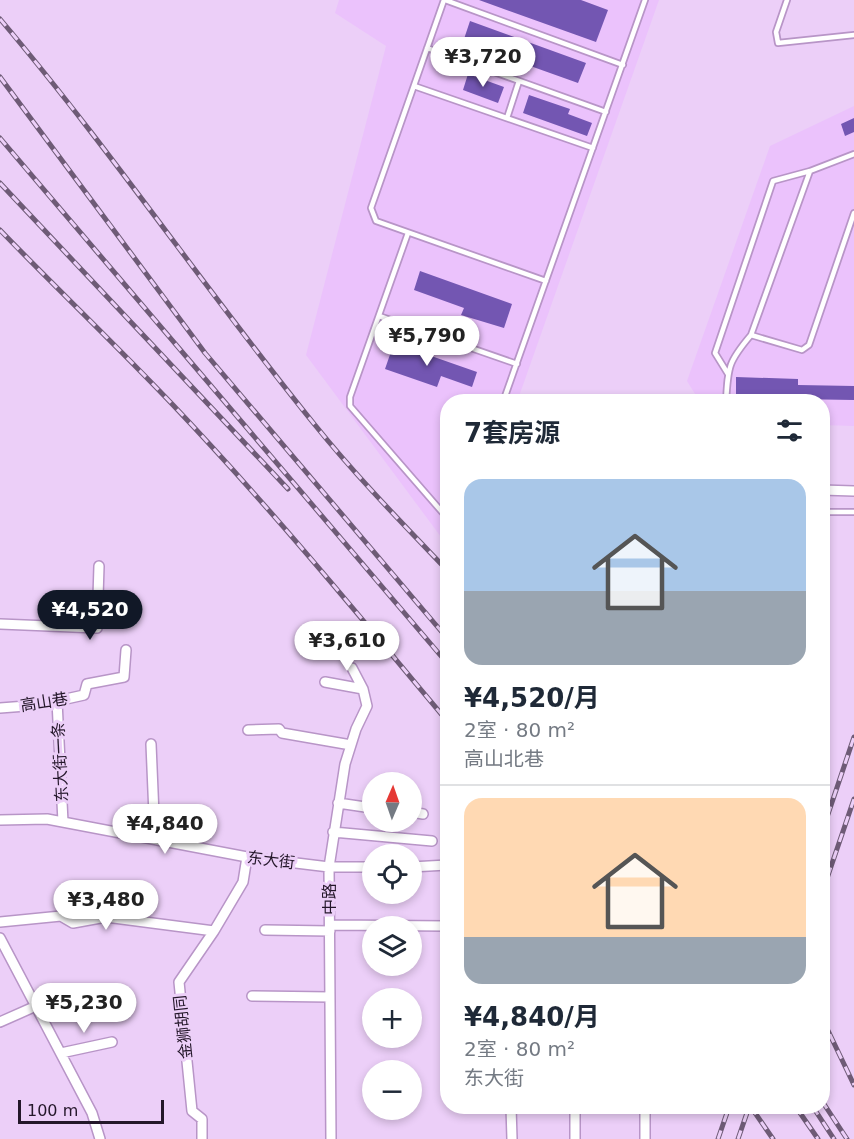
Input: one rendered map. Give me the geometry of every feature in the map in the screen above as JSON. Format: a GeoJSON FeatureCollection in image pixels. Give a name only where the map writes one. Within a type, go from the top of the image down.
{"type":"FeatureCollection","features":[{"type":"Feature","properties":{"kind":"street"},"geometry":{"type":"LineString","coordinates":[[830,490],[854,490]]}},
{"type":"Feature","properties":{"kind":"street"},"geometry":{"type":"LineString","coordinates":[[0,624],[97,628],[99,566]]}},
{"type":"Feature","properties":{"kind":"street","name":"高山巷"},"geometry":{"type":"LineString","coordinates":[[0,708],[39,705],[84,695],[87,684],[124,677],[126,650]]}},
{"type":"Feature","properties":{"kind":"street"},"geometry":{"type":"LineString","coordinates":[[352,668],[363,689]]}},
{"type":"Feature","properties":{"kind":"street"},"geometry":{"type":"LineString","coordinates":[[325,682],[363,689]]}},
{"type":"Feature","properties":{"kind":"street","name":"中路"},"geometry":{"type":"LineString","coordinates":[[331,1139],[329,867],[338,804],[351,745],[367,706],[363,689]]}},
{"type":"Feature","properties":{"kind":"street","name":"东大街一条"},"geometry":{"type":"LineString","coordinates":[[57,701],[63,822]]}},
{"type":"Feature","properties":{"kind":"street"},"geometry":{"type":"LineString","coordinates":[[248,730],[279,729],[282,733],[351,745]]}},
{"type":"Feature","properties":{"kind":"street"},"geometry":{"type":"LineString","coordinates":[[152,744],[155,839]]}},
{"type":"Feature","properties":{"kind":"street"},"geometry":{"type":"LineString","coordinates":[[338,804],[362,807]]}},
{"type":"Feature","properties":{"kind":"street","name":"东大街"},"geometry":{"type":"LineString","coordinates":[[0,820],[47,819],[247,857],[329,867],[362,867]]}},
{"type":"Feature","properties":{"kind":"street"},"geometry":{"type":"LineString","coordinates":[[333,832],[432,841]]}},
{"type":"Feature","properties":{"kind":"street","name":"金狮胡同"},"geometry":{"type":"LineString","coordinates":[[202,1139],[202,1119],[192,1110],[179,982],[214,931],[243,882],[247,857]]}},
{"type":"Feature","properties":{"kind":"street"},"geometry":{"type":"LineString","coordinates":[[422,866],[440,865]]}},
{"type":"Feature","properties":{"kind":"street"},"geometry":{"type":"LineString","coordinates":[[0,922],[61,916],[74,923],[106,917],[214,931]]}},
{"type":"Feature","properties":{"kind":"street"},"geometry":{"type":"LineString","coordinates":[[266,930],[440,926]]}},
{"type":"Feature","properties":{"kind":"street"},"geometry":{"type":"LineString","coordinates":[[0,938],[92,1113],[100,1139]]}},
{"type":"Feature","properties":{"kind":"street"},"geometry":{"type":"LineString","coordinates":[[252,996],[330,997]]}},
{"type":"Feature","properties":{"kind":"street"},"geometry":{"type":"LineString","coordinates":[[0,1022],[36,1006]]}},
{"type":"Feature","properties":{"kind":"street"},"geometry":{"type":"LineString","coordinates":[[61,1053],[112,1042]]}},
{"type":"Feature","properties":{"kind":"street"},"geometry":{"type":"LineString","coordinates":[[511,1114],[512,1139]]}},
{"type":"Feature","properties":{"kind":"street"},"geometry":{"type":"LineString","coordinates":[[575,1114],[575,1139]]}},
{"type":"Feature","properties":{"kind":"street"},"geometry":{"type":"LineString","coordinates":[[645,1114],[645,1139]]}},
{"type":"Feature","properties":{"kind":"lane"},"geometry":{"type":"LineString","coordinates":[[546,281],[376,221],[371,208],[427,48],[445,0],[622,65]]}},
{"type":"Feature","properties":{"kind":"lane"},"geometry":{"type":"LineString","coordinates":[[506,394],[645,0]]}},
{"type":"Feature","properties":{"kind":"lane"},"geometry":{"type":"LineString","coordinates":[[787,0],[776,32],[778,43],[854,34]]}},
{"type":"Feature","properties":{"kind":"lane"},"geometry":{"type":"LineString","coordinates":[[427,48],[606,112]]}},
{"type":"Feature","properties":{"kind":"lane"},"geometry":{"type":"LineString","coordinates":[[507,118],[519,81]]}},
{"type":"Feature","properties":{"kind":"lane"},"geometry":{"type":"LineString","coordinates":[[414,86],[593,148]]}},
{"type":"Feature","properties":{"kind":"lane"},"geometry":{"type":"LineString","coordinates":[[728,374],[715,353],[773,181],[810,171],[854,154]]}},
{"type":"Feature","properties":{"kind":"lane"},"geometry":{"type":"LineString","coordinates":[[727,394],[728,374],[733,356],[751,335],[810,171]]}},
{"type":"Feature","properties":{"kind":"lane"},"geometry":{"type":"LineString","coordinates":[[751,335],[802,350],[809,345],[854,213]]}},
{"type":"Feature","properties":{"kind":"lane"},"geometry":{"type":"LineString","coordinates":[[408,232],[350,397],[350,406],[440,510]]}},
{"type":"Feature","properties":{"kind":"lane"},"geometry":{"type":"LineString","coordinates":[[379,316],[516,364]]}},
{"type":"Feature","properties":{"kind":"lane"},"geometry":{"type":"LineString","coordinates":[[830,512],[854,512]]}},
{"type":"Feature","properties":{"kind":"shaded area"},"geometry":{"type":"Polygon","coordinates":[[[339,0],[659,0],[520,394],[440,394],[440,536],[306,355],[386,46],[335,13],[339,0]]]}},
{"type":"Feature","properties":{"kind":"shaded area"},"geometry":{"type":"Polygon","coordinates":[[[854,106],[854,426],[830,425],[830,394],[695,394],[687,381],[770,146],[854,106]]]}},
{"type":"Feature","properties":{"kind":"building"},"geometry":{"type":"Polygon","coordinates":[[[479,0],[581,0],[608,10],[596,42],[479,0]]]}},
{"type":"Feature","properties":{"kind":"building"},"geometry":{"type":"Polygon","coordinates":[[[470,21],[586,63],[578,83],[463,42],[470,21]]]}},
{"type":"Feature","properties":{"kind":"building"},"geometry":{"type":"Polygon","coordinates":[[[468,74],[504,87],[498,103],[463,90],[468,74]]]}},
{"type":"Feature","properties":{"kind":"building"},"geometry":{"type":"Polygon","coordinates":[[[529,95],[570,109],[568,114],[592,123],[587,136],[523,113],[529,95]]]}},
{"type":"Feature","properties":{"kind":"building"},"geometry":{"type":"Polygon","coordinates":[[[854,118],[854,132],[845,136],[841,124],[854,118]]]}},
{"type":"Feature","properties":{"kind":"building"},"geometry":{"type":"Polygon","coordinates":[[[420,271],[512,304],[504,328],[461,315],[464,308],[414,290],[420,271]]]}},
{"type":"Feature","properties":{"kind":"building"},"geometry":{"type":"Polygon","coordinates":[[[394,343],[477,372],[472,387],[441,376],[437,387],[385,369],[394,343]]]}},
{"type":"Feature","properties":{"kind":"building"},"geometry":{"type":"Polygon","coordinates":[[[736,377],[798,379],[798,385],[854,386],[854,400],[830,400],[830,394],[736,394],[736,377]]]}},
{"type":"Feature","properties":{"kind":"railway"},"geometry":{"type":"LineString","coordinates":[[0,19],[81,119],[315,425],[363,481],[440,563]]}},
{"type":"Feature","properties":{"kind":"railway"},"geometry":{"type":"LineString","coordinates":[[0,77],[205,353],[440,630]]}},
{"type":"Feature","properties":{"kind":"railway"},"geometry":{"type":"LineString","coordinates":[[0,138],[440,655]]}},
{"type":"Feature","properties":{"kind":"railway"},"geometry":{"type":"LineString","coordinates":[[0,183],[288,489]]}},
{"type":"Feature","properties":{"kind":"railway"},"geometry":{"type":"LineString","coordinates":[[0,230],[209,443],[313,561],[440,713]]}},
{"type":"Feature","properties":{"kind":"railway"},"geometry":{"type":"LineString","coordinates":[[830,808],[854,737]]}},
{"type":"Feature","properties":{"kind":"railway"},"geometry":{"type":"LineString","coordinates":[[830,870],[854,799]]}},
{"type":"Feature","properties":{"kind":"railway"},"geometry":{"type":"LineString","coordinates":[[830,1035],[854,1085]]}},
{"type":"Feature","properties":{"kind":"railway"},"geometry":{"type":"LineString","coordinates":[[830,1113],[847,1139]]}},
{"type":"Feature","properties":{"kind":"railway"},"geometry":{"type":"LineString","coordinates":[[718,1139],[727,1114]]}},
{"type":"Feature","properties":{"kind":"railway"},"geometry":{"type":"LineString","coordinates":[[738,1139],[747,1114]]}},
{"type":"Feature","properties":{"kind":"railway"},"geometry":{"type":"LineString","coordinates":[[756,1114],[773,1139]]}},
{"type":"Feature","properties":{"kind":"railway"},"geometry":{"type":"LineString","coordinates":[[801,1114],[818,1139]]}},
{"type":"Feature","properties":{"kind":"railway"},"geometry":{"type":"LineString","coordinates":[[818,1114],[834,1139]]}}]}
